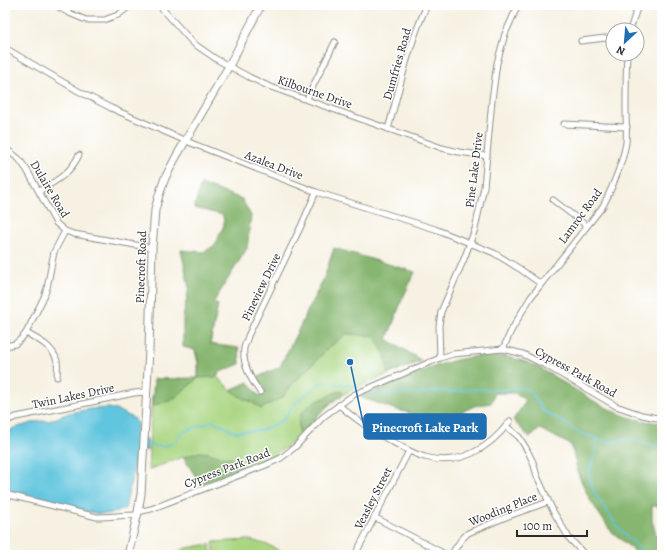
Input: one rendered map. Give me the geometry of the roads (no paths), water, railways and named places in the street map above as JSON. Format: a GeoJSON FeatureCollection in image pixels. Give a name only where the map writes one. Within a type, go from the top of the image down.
{"type":"FeatureCollection","features":[{"type":"Feature","properties":{"kind":"street"},"geometry":{"type":"LineString","coordinates":[[55,5],[86,20],[104,20],[118,16],[131,5]]}},
{"type":"Feature","properties":{"kind":"street","name":"Kilbourne Drive"},"geometry":{"type":"LineString","coordinates":[[160,5],[193,44],[216,59],[268,86],[452,151],[487,156]]}},
{"type":"Feature","properties":{"kind":"street","name":"Pinecroft Road"},"geometry":{"type":"LineString","coordinates":[[128,555],[138,514],[141,494],[155,210],[165,178],[229,66],[261,5]]}},
{"type":"Feature","properties":{"kind":"street","name":"Dumfries Road"},"geometry":{"type":"LineString","coordinates":[[388,129],[410,50],[420,20],[427,5]]}},
{"type":"Feature","properties":{"kind":"street","name":"Pine Lake Drive"},"geometry":{"type":"LineString","coordinates":[[440,358],[439,326],[441,312],[470,244],[478,215],[484,187],[494,80],[497,63],[505,34],[518,5]]}},
{"type":"Feature","properties":{"kind":"street"},"geometry":{"type":"LineString","coordinates":[[633,22],[638,5]]}},
{"type":"Feature","properties":{"kind":"street"},"geometry":{"type":"LineString","coordinates":[[581,41],[605,38]]}},
{"type":"Feature","properties":{"kind":"street"},"geometry":{"type":"LineString","coordinates":[[307,100],[335,42]]}},
{"type":"Feature","properties":{"kind":"street","name":"Azalea Drive"},"geometry":{"type":"LineString","coordinates":[[5,48],[80,92],[111,108],[186,141],[316,192],[435,229],[494,254],[520,269],[540,284]]}},
{"type":"Feature","properties":{"kind":"street","name":"Lamroc Road"},"geometry":{"type":"LineString","coordinates":[[503,349],[520,315],[540,284],[603,206],[611,190],[622,158],[625,144],[627,127],[626,62]]}},
{"type":"Feature","properties":{"kind":"street"},"geometry":{"type":"LineString","coordinates":[[564,124],[627,127]]}},
{"type":"Feature","properties":{"kind":"street","name":"Dulaire Road"},"geometry":{"type":"LineString","coordinates":[[5,148],[19,159],[27,170],[56,223],[65,231],[74,234],[152,248]]}},
{"type":"Feature","properties":{"kind":"street"},"geometry":{"type":"LineString","coordinates":[[39,191],[63,176],[71,169],[80,155]]}},
{"type":"Feature","properties":{"kind":"street","name":"Pineview Drive"},"geometry":{"type":"LineString","coordinates":[[260,392],[251,378],[244,359],[244,348],[248,336],[296,238],[316,192]]}},
{"type":"Feature","properties":{"kind":"street"},"geometry":{"type":"LineString","coordinates":[[552,200],[587,226]]}},
{"type":"Feature","properties":{"kind":"street"},"geometry":{"type":"LineString","coordinates":[[5,346],[15,344],[26,333],[44,297],[54,252],[65,231]]}},
{"type":"Feature","properties":{"kind":"street"},"geometry":{"type":"LineString","coordinates":[[26,333],[46,345],[53,352],[57,361],[57,377]]}},
{"type":"Feature","properties":{"kind":"street","name":"Cypress Park Road"},"geometry":{"type":"LineString","coordinates":[[138,514],[281,458],[295,447],[323,417],[353,395],[440,358],[453,354],[503,349],[523,354],[616,406],[642,415],[662,419]]}},
{"type":"Feature","properties":{"kind":"street","name":"Twin Lakes Drive"},"geometry":{"type":"LineString","coordinates":[[5,424],[16,417],[134,393],[146,392]]}},
{"type":"Feature","properties":{"kind":"street"},"geometry":{"type":"LineString","coordinates":[[338,405],[366,427],[409,451],[437,460],[450,460],[476,452],[508,424],[526,448],[553,511],[569,538],[585,555]]}},
{"type":"Feature","properties":{"kind":"street"},"geometry":{"type":"LineString","coordinates":[[5,418],[11,419]]}},
{"type":"Feature","properties":{"kind":"street","name":"Veasley Street"},"geometry":{"type":"LineString","coordinates":[[355,555],[409,451]]}},
{"type":"Feature","properties":{"kind":"street"},"geometry":{"type":"LineString","coordinates":[[5,494],[96,517],[138,514]]}},
{"type":"Feature","properties":{"kind":"street","name":"Wooding Place"},"geometry":{"type":"LineString","coordinates":[[451,555],[461,540],[468,533],[548,502]]}},
{"type":"Feature","properties":{"kind":"street"},"geometry":{"type":"LineString","coordinates":[[374,517],[448,555]]}},
{"type":"Feature","properties":{"kind":"water"},"geometry":{"type":"Polygon","coordinates":[[[109,408],[135,419],[137,425],[136,437],[147,439],[147,451],[138,448],[125,509],[110,514],[99,514],[5,492],[5,433],[14,428],[39,421],[49,421],[69,413],[90,409],[109,408]]]}},
{"type":"Feature","properties":{"kind":"waterway"},"geometry":{"type":"LineString","coordinates":[[146,444],[162,447],[176,442],[180,433],[213,421],[235,432],[263,430],[283,420],[295,403],[320,383],[328,382],[357,387]]}},
{"type":"Feature","properties":{"kind":"waterway"},"geometry":{"type":"LineString","coordinates":[[371,393],[426,393],[436,391],[452,392],[473,389],[528,389],[533,394],[544,412],[562,421],[576,431],[597,439],[612,442],[627,439],[662,447]]}},
{"type":"Feature","properties":{"kind":"waterway"},"geometry":{"type":"LineString","coordinates":[[597,439],[596,449],[589,471],[590,481],[595,494],[620,530],[647,555]]}},
{"type":"Feature","properties":{"kind":"place","name":"Pinecroft Lake Park"},"geometry":{"type":"Point","coordinates":[350,362]}}]}
